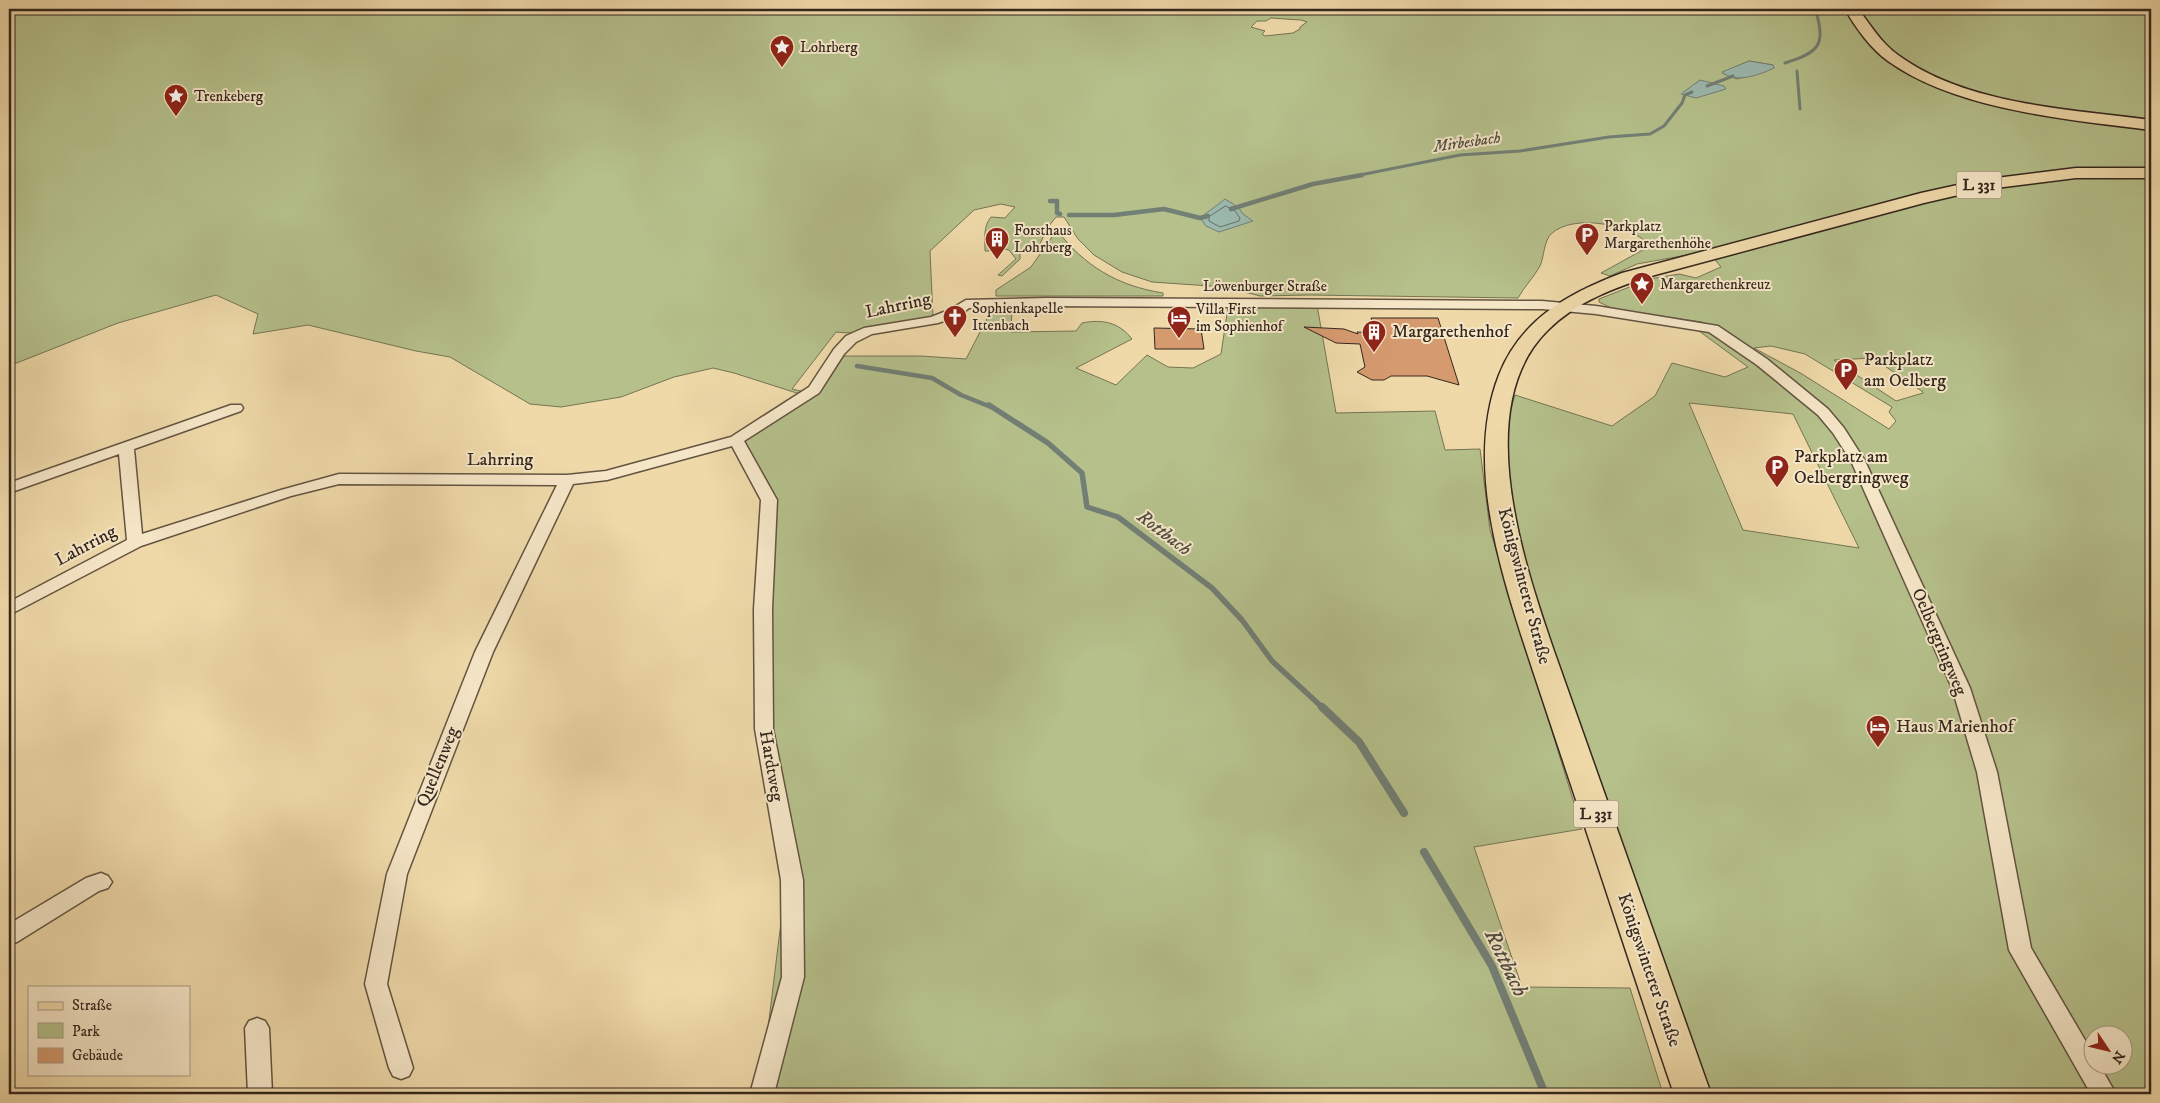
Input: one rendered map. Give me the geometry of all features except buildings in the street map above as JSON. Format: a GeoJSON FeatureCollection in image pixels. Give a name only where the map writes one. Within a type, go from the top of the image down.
{"type":"FeatureCollection","features":[{"type":"Feature","properties":{"kind":"main road"},"geometry":{"type":"LineString","coordinates":[[1851,9],[1878,44],[1892,57],[1912,70],[1940,83],[2018,104],[2151,124]]}},
{"type":"Feature","properties":{"kind":"main road","name":"Königswinterer Straße"},"geometry":{"type":"LineString","coordinates":[[1692,1094],[1547,670],[1517,575],[1506,532],[1499,492],[1496,441],[1508,379],[1516,358],[1527,341],[1542,324],[1563,307],[1606,285],[1640,273],[1937,194],[2010,180],[2076,174],[2151,173]]}},
{"type":"Feature","properties":{"kind":"street","name":"Löwenburger Straße"},"geometry":{"type":"LineString","coordinates":[[966,304],[1244,302],[1563,307]]}},
{"type":"Feature","properties":{"kind":"street","name":"Lahrring"},"geometry":{"type":"LineString","coordinates":[[9,610],[135,542],[286,493],[339,479],[567,480],[607,474],[736,440],[814,390],[839,352],[851,339],[869,331],[933,320],[954,314],[966,304]]}},
{"type":"Feature","properties":{"kind":"street","name":"Oelbergringweg"},"geometry":{"type":"LineString","coordinates":[[1563,307],[1713,329],[1762,362],[1823,412],[1839,431],[1858,461],[1960,688],[1987,772],[2020,950],[2104,1094]]}},
{"type":"Feature","properties":{"kind":"street"},"geometry":{"type":"LineString","coordinates":[[9,488],[236,408]]}},
{"type":"Feature","properties":{"kind":"street","name":"Hardtweg"},"geometry":{"type":"LineString","coordinates":[[736,440],[769,500],[762,609],[764,729],[792,880],[793,977],[762,1094]]}},
{"type":"Feature","properties":{"kind":"street"},"geometry":{"type":"LineString","coordinates":[[126,447],[135,542]]}},
{"type":"Feature","properties":{"kind":"street","name":"Quellenweg"},"geometry":{"type":"LineString","coordinates":[[401,1068],[376,984],[397,874],[484,652],[567,480]]}},
{"type":"Feature","properties":{"kind":"street"},"geometry":{"type":"LineString","coordinates":[[9,935],[92,884],[102,882]]}},
{"type":"Feature","properties":{"kind":"street"},"geometry":{"type":"LineString","coordinates":[[257,1028],[260,1094]]}},
{"type":"Feature","properties":{"kind":"green space"},"geometry":{"type":"Polygon","coordinates":[[[9,9],[1845,9],[1882,56],[1902,70],[1934,84],[1973,97],[2151,127],[2151,170],[2092,169],[2048,172],[1963,184],[1687,255],[1637,264],[1610,276],[1601,273],[1650,246],[1641,238],[1617,227],[1602,224],[1573,224],[1551,234],[1545,245],[1540,266],[1518,298],[1260,296],[1225,287],[1152,282],[1122,272],[1094,255],[1078,239],[1064,217],[1056,217],[1048,227],[1037,250],[1020,250],[1020,259],[1002,276],[998,275],[1016,259],[1009,250],[994,247],[989,251],[985,251],[988,221],[991,217],[1005,218],[1015,207],[1001,204],[974,210],[930,251],[933,317],[872,331],[836,332],[792,389],[805,392],[803,395],[713,368],[674,377],[621,397],[561,407],[530,404],[450,357],[416,351],[308,325],[253,334],[258,314],[216,295],[118,323],[9,366],[9,9]],[[1271,18],[1266,21],[1257,21],[1251,27],[1265,31],[1262,34],[1265,36],[1293,33],[1307,22],[1301,20],[1271,18]],[[1749,61],[1722,73],[1737,79],[1774,68],[1773,65],[1749,61]]]}},
{"type":"Feature","properties":{"kind":"green space"},"geometry":{"type":"Polygon","coordinates":[[[1858,9],[2151,9],[2151,122],[2019,103],[1952,85],[1923,71],[1892,51],[1881,40],[1858,9]]]}},
{"type":"Feature","properties":{"kind":"green space"},"geometry":{"type":"Polygon","coordinates":[[[2090,177],[2151,177],[2151,1094],[1694,1094],[1513,533],[1499,451],[1515,395],[1612,426],[1655,396],[1672,363],[1725,377],[1748,367],[1699,331],[1702,322],[1613,309],[1599,302],[1599,299],[1650,279],[1679,274],[1696,278],[1721,267],[1712,256],[1994,186],[2090,177]],[[1771,346],[1754,348],[1802,374],[1889,429],[1896,421],[1889,412],[1892,407],[1805,354],[1771,346]],[[1873,358],[1834,360],[1896,401],[1923,393],[1923,392],[1873,358]],[[1689,403],[1743,530],[1859,548],[1793,414],[1689,403]]]}},
{"type":"Feature","properties":{"kind":"green space"},"geometry":{"type":"Polygon","coordinates":[[[1057,230],[1079,254],[1103,272],[1131,285],[1163,293],[1163,296],[996,296],[996,290],[1031,267],[1057,230]]]}},
{"type":"Feature","properties":{"kind":"green space"},"geometry":{"type":"Polygon","coordinates":[[[1317,305],[1336,413],[1435,411],[1445,450],[1480,449],[1490,530],[1582,829],[1474,847],[1522,987],[1630,988],[1663,1094],[760,1094],[786,881],[756,611],[766,501],[734,444],[822,390],[844,356],[921,356],[966,359],[993,307],[1012,309],[1011,332],[1076,331],[1082,323],[1096,321],[1116,325],[1132,339],[1076,368],[1116,385],[1147,355],[1168,367],[1193,368],[1221,354],[1228,307],[1317,305]]]}},
{"type":"Feature","properties":{"kind":"water"},"geometry":{"type":"Polygon","coordinates":[[[1749,61],[1773,65],[1774,68],[1754,76],[1740,78],[1727,76],[1722,72],[1749,61]]]}},
{"type":"Feature","properties":{"kind":"water"},"geometry":{"type":"Polygon","coordinates":[[[1700,80],[1724,86],[1726,89],[1696,98],[1681,94],[1700,80]]]}},
{"type":"Feature","properties":{"kind":"water"},"geometry":{"type":"Polygon","coordinates":[[[1225,199],[1238,207],[1243,214],[1253,221],[1219,232],[1206,226],[1200,218],[1225,199]]]}},
{"type":"Feature","properties":{"kind":"waterway"},"geometry":{"type":"LineString","coordinates":[[1795,11],[1810,9]]}},
{"type":"Feature","properties":{"kind":"waterway","name":"Mirbesbach"},"geometry":{"type":"LineString","coordinates":[[1785,63],[1806,55],[1813,51],[1817,45],[1820,39],[1820,31],[1815,9]]}},
{"type":"Feature","properties":{"kind":"waterway"},"geometry":{"type":"LineString","coordinates":[[1734,10],[1784,10]]}},
{"type":"Feature","properties":{"kind":"waterway"},"geometry":{"type":"LineString","coordinates":[[1797,71],[1800,109]]}},
{"type":"Feature","properties":{"kind":"waterway","name":"Mirbesbach"},"geometry":{"type":"LineString","coordinates":[[1707,86],[1733,76]]}},
{"type":"Feature","properties":{"kind":"waterway","name":"Mirbesbach"},"geometry":{"type":"LineString","coordinates":[[1355,176],[1460,155],[1520,151],[1609,137],[1650,134],[1664,126],[1682,103],[1685,95],[1692,92]]}},
{"type":"Feature","properties":{"kind":"waterway","name":"Mirbesbach"},"geometry":{"type":"LineString","coordinates":[[1231,209],[1313,184],[1362,175]]}},
{"type":"Feature","properties":{"kind":"waterway","name":"Mirbesbach"},"geometry":{"type":"LineString","coordinates":[[1050,201],[1057,201],[1057,213],[1060,214]]}},
{"type":"Feature","properties":{"kind":"waterway","name":"Mirbesbach"},"geometry":{"type":"LineString","coordinates":[[1069,215],[1114,215],[1164,209],[1200,218],[1208,216]]}},
{"type":"Feature","properties":{"kind":"waterway","name":"Rottbach"},"geometry":{"type":"LineString","coordinates":[[857,366],[932,378],[961,395],[991,407]]}},
{"type":"Feature","properties":{"kind":"waterway","name":"Rottbach"},"geometry":{"type":"LineString","coordinates":[[989,405],[1048,443],[1082,473],[1087,507],[1118,517],[1212,588],[1242,620],[1272,661],[1323,708]]}},
{"type":"Feature","properties":{"kind":"waterway","name":"Rottbach"},"geometry":{"type":"LineString","coordinates":[[1322,707],[1359,742],[1404,813]]}},
{"type":"Feature","properties":{"kind":"waterway","name":"Rottbach"},"geometry":{"type":"LineString","coordinates":[[1424,852],[1492,966],[1545,1094]]}},
{"type":"Feature","properties":{"kind":"place","name":"Lohrberg"},"geometry":{"type":"Point","coordinates":[782,68]}},
{"type":"Feature","properties":{"kind":"place","name":"Trenkeberg"},"geometry":{"type":"Point","coordinates":[176,117]}},
{"type":"Feature","properties":{"kind":"place","name":"Parkplatz Margarethenhöhe"},"geometry":{"type":"Point","coordinates":[1587,256]}},
{"type":"Feature","properties":{"kind":"place","name":"Forsthaus Lohrberg"},"geometry":{"type":"Point","coordinates":[997,260]}},
{"type":"Feature","properties":{"kind":"place","name":"Margarethenkreuz"},"geometry":{"type":"Point","coordinates":[1642,305]}},
{"type":"Feature","properties":{"kind":"place","name":"Sophienkapelle Ittenbach"},"geometry":{"type":"Point","coordinates":[955,338]}},
{"type":"Feature","properties":{"kind":"place","name":"Villa First im Sophienhof"},"geometry":{"type":"Point","coordinates":[1179,339]}},
{"type":"Feature","properties":{"kind":"place","name":"Margarethenhof"},"geometry":{"type":"Point","coordinates":[1374,353]}},
{"type":"Feature","properties":{"kind":"place","name":"Parkplatz am Oelberg"},"geometry":{"type":"Point","coordinates":[1846,391]}},
{"type":"Feature","properties":{"kind":"place","name":"Parkplatz am Oelbergringweg"},"geometry":{"type":"Point","coordinates":[1777,488]}},
{"type":"Feature","properties":{"kind":"place","name":"Haus Marienhof"},"geometry":{"type":"Point","coordinates":[1878,748]}}]}
